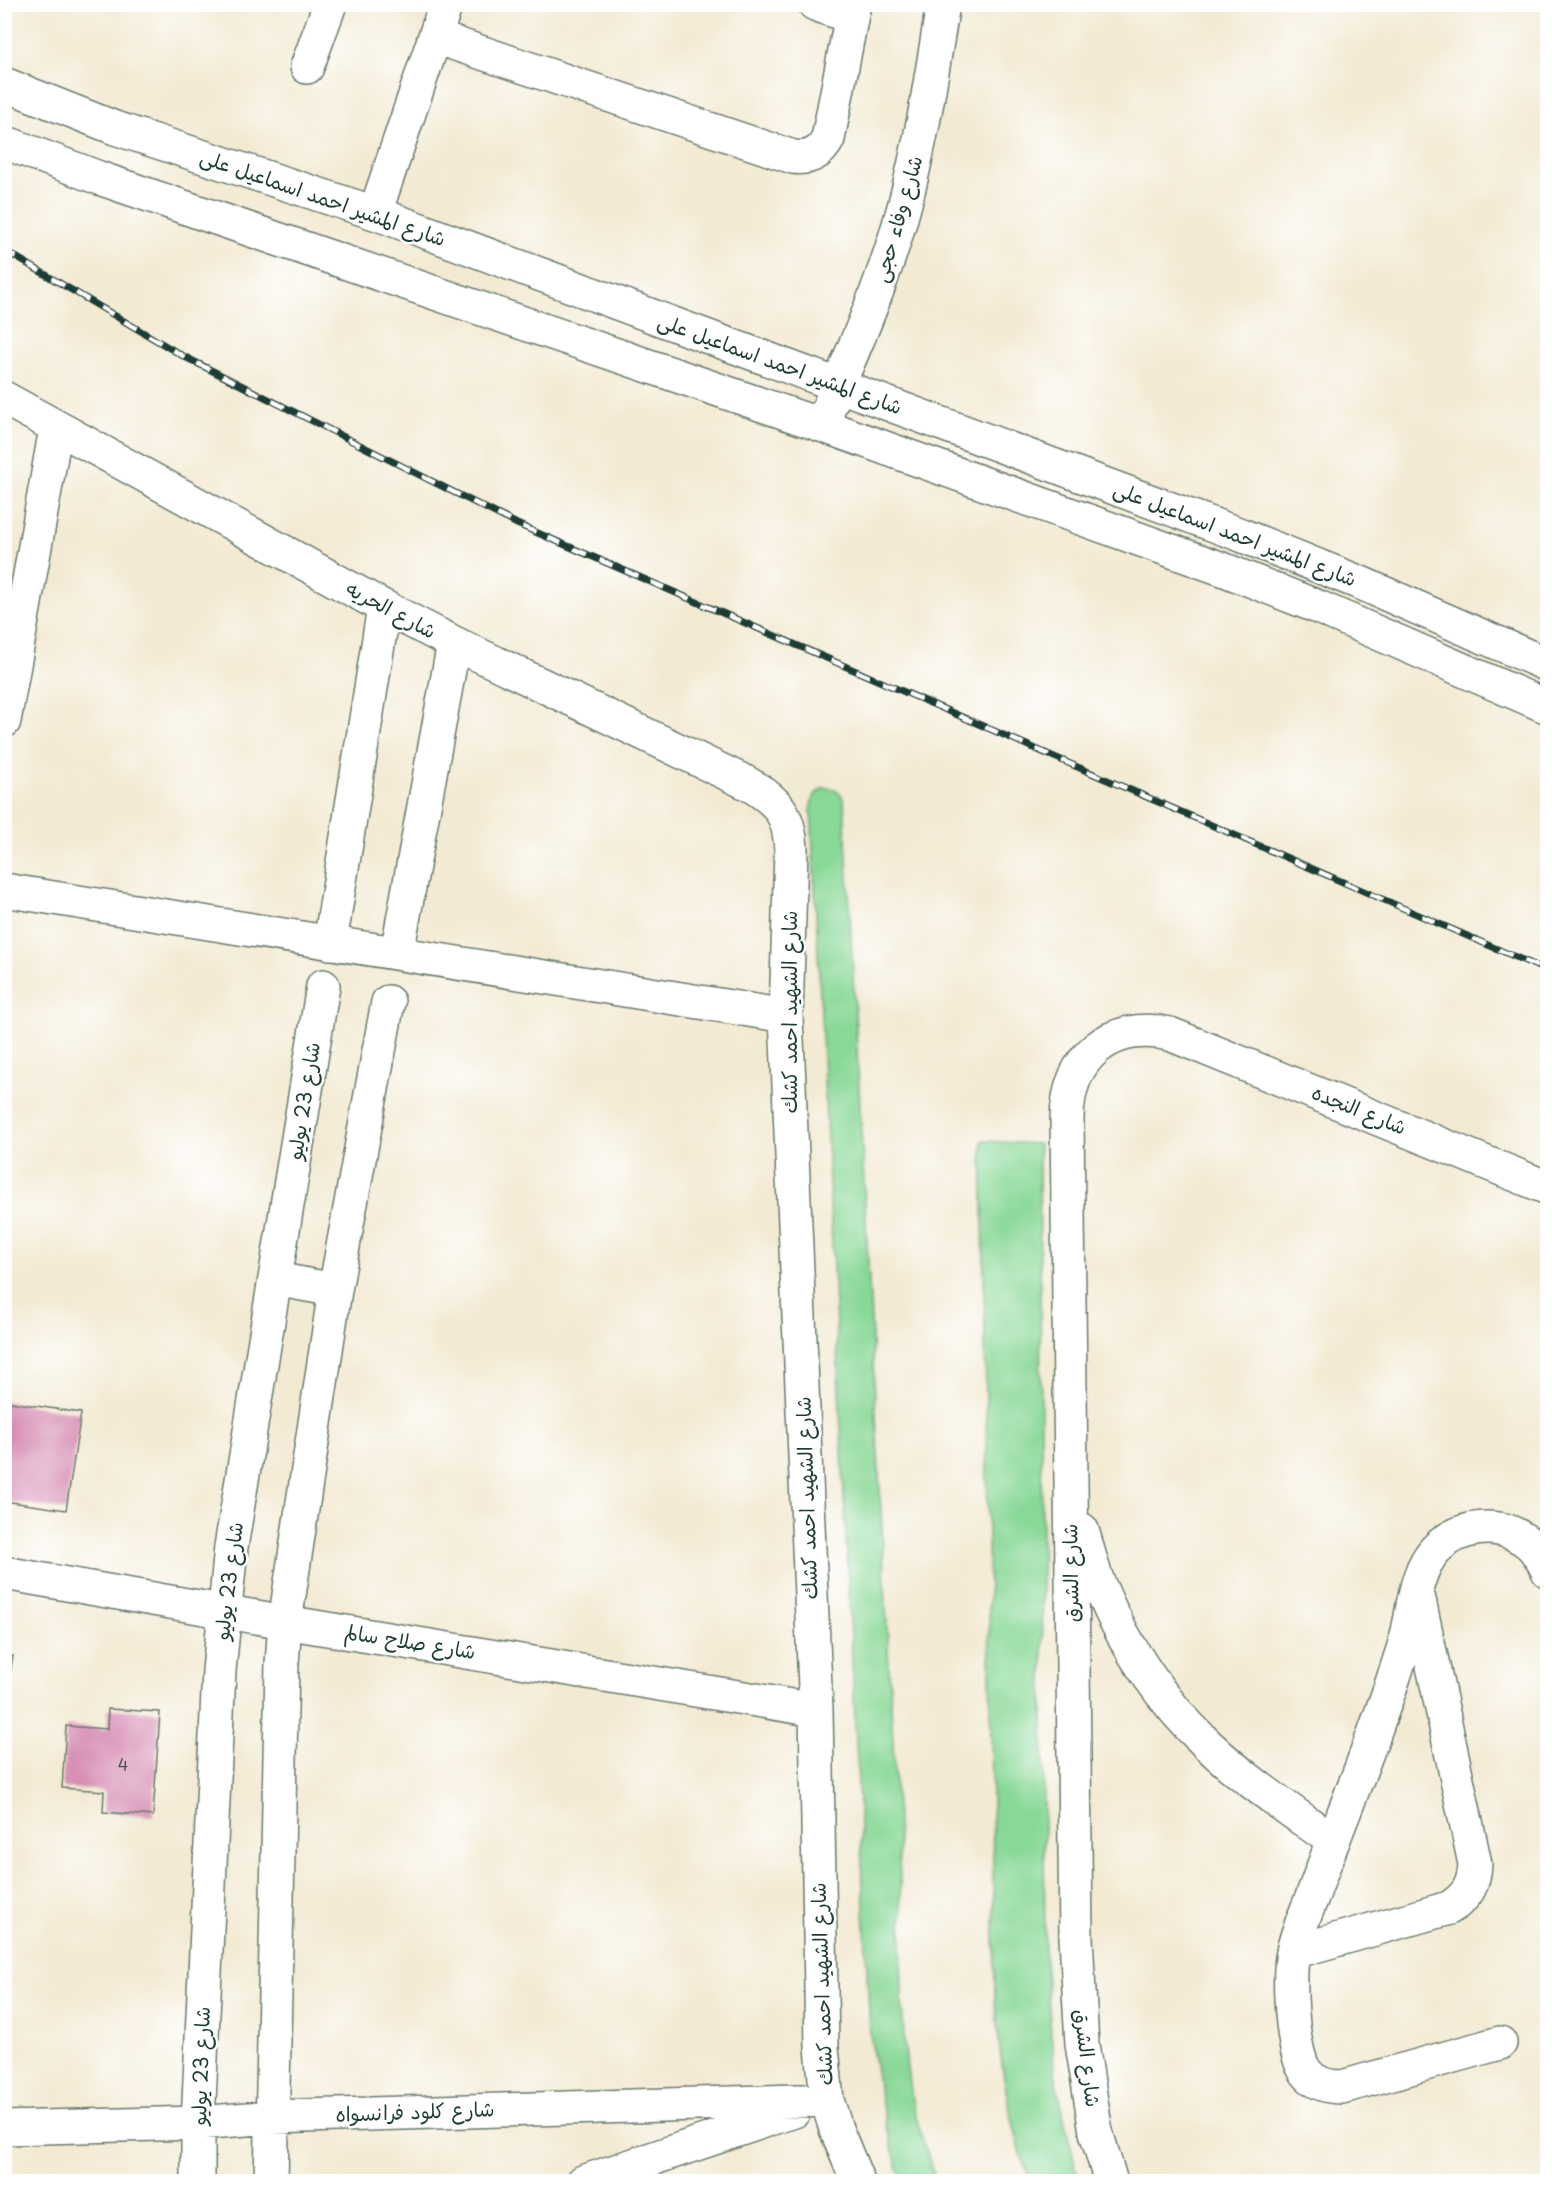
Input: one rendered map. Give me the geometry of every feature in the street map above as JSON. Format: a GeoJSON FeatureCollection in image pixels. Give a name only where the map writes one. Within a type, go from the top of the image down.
{"type":"FeatureCollection","features":[{"type":"Feature","properties":{"kind":"street"},"geometry":{"type":"LineString","coordinates":[[307,67],[330,4]]}},
{"type":"Feature","properties":{"kind":"street"},"geometry":{"type":"LineString","coordinates":[[375,213],[446,4]]}},
{"type":"Feature","properties":{"kind":"street"},"geometry":{"type":"LineString","coordinates":[[435,37],[801,158],[818,153],[828,139],[852,11],[814,4]]}},
{"type":"Feature","properties":{"kind":"street","name":"شارع وفاء حجى"},"geometry":{"type":"LineString","coordinates":[[821,425],[879,286],[904,208],[922,129],[942,4]]}},
{"type":"Feature","properties":{"kind":"street","name":"شارع المشير احمد اسماعيل على"},"geometry":{"type":"LineString","coordinates":[[4,84],[115,128],[375,213],[1241,535],[1353,579],[1548,665]]}},
{"type":"Feature","properties":{"kind":"street","name":"شارع المشير احمد اسماعيل على"},"geometry":{"type":"LineString","coordinates":[[4,142],[99,178],[821,425],[1225,570],[1318,607],[1548,707]]}},
{"type":"Feature","properties":{"kind":"street","name":"شارع الحريه"},"geometry":{"type":"LineString","coordinates":[[4,398],[384,607],[454,643],[747,783],[767,795],[782,810]]}},
{"type":"Feature","properties":{"kind":"street"},"geometry":{"type":"LineString","coordinates":[[4,721],[56,428]]}},
{"type":"Feature","properties":{"kind":"street"},"geometry":{"type":"LineString","coordinates":[[1225,570],[1241,535]]}},
{"type":"Feature","properties":{"kind":"street"},"geometry":{"type":"LineString","coordinates":[[330,943],[384,607]]}},
{"type":"Feature","properties":{"kind":"street"},"geometry":{"type":"LineString","coordinates":[[397,953],[454,643]]}},
{"type":"Feature","properties":{"kind":"street","name":"شارع الشهيد احمد كشك"},"geometry":{"type":"LineString","coordinates":[[782,810],[790,830],[791,849],[786,1016],[816,1710],[822,2047],[827,2100],[836,2129],[858,2181]]}},
{"type":"Feature","properties":{"kind":"street"},"geometry":{"type":"LineString","coordinates":[[4,891],[786,1016]]}},
{"type":"Feature","properties":{"kind":"street","name":"شارع 23 يوليو"},"geometry":{"type":"LineString","coordinates":[[198,2181],[198,2123],[219,1671],[224,1611],[231,1547],[323,986]]}},
{"type":"Feature","properties":{"kind":"street"},"geometry":{"type":"LineString","coordinates":[[271,2181],[282,1664],[285,1622],[335,1290],[388,1002]]}},
{"type":"Feature","properties":{"kind":"street","name":"شارع الشرق"},"geometry":{"type":"LineString","coordinates":[[1111,2181],[1096,2132],[1082,2044],[1076,1938],[1068,1099],[1072,1082],[1081,1065],[1092,1051],[1106,1041],[1137,1030],[1154,1030],[1170,1034]]}},
{"type":"Feature","properties":{"kind":"street","name":"شارع النجده"},"geometry":{"type":"LineString","coordinates":[[1170,1034],[1548,1188]]}},
{"type":"Feature","properties":{"kind":"street"},"geometry":{"type":"LineString","coordinates":[[275,1280],[335,1290]]}},
{"type":"Feature","properties":{"kind":"street"},"geometry":{"type":"LineString","coordinates":[[1071,1494],[1099,1586],[1120,1630],[1145,1671],[1174,1709],[1208,1745],[1245,1777],[1332,1840]]}},
{"type":"Feature","properties":{"kind":"street"},"geometry":{"type":"LineString","coordinates":[[1500,2043],[1342,2087],[1328,2087],[1315,2081],[1305,2072],[1299,2059],[1290,2004],[1293,1952],[1332,1840],[1382,1711],[1405,1642],[1422,1572],[1435,1551],[1453,1535],[1476,1528],[1501,1529],[1524,1539],[1540,1556],[1548,1571]]}},
{"type":"Feature","properties":{"kind":"street","name":"شارع صلاح سالم"},"geometry":{"type":"LineString","coordinates":[[4,1573],[816,1710]]}},
{"type":"Feature","properties":{"kind":"street"},"geometry":{"type":"LineString","coordinates":[[1293,1952],[1449,1908],[1461,1901],[1470,1891],[1475,1864],[1417,1591]]}},
{"type":"Feature","properties":{"kind":"street"},"geometry":{"type":"LineString","coordinates":[[583,2181],[827,2100]]}},
{"type":"Feature","properties":{"kind":"street","name":"شارع كلود فرانسواه"},"geometry":{"type":"LineString","coordinates":[[4,2128],[198,2123],[272,2116],[827,2100]]}},
{"type":"Feature","properties":{"kind":"green space"},"geometry":{"type":"Polygon","coordinates":[[[824,788],[836,791],[844,800],[902,1916],[904,2041],[914,2108],[936,2181],[902,2181],[883,2108],[870,2033],[811,809],[814,797],[824,788]]]}},
{"type":"Feature","properties":{"kind":"green space"},"geometry":{"type":"Polygon","coordinates":[[[982,1141],[1039,1144],[1045,1958],[1054,2069],[1079,2181],[1030,2181],[1011,2114],[997,2024],[982,1141]]]}},
{"type":"Feature","properties":{"kind":"building"},"geometry":{"type":"Polygon","coordinates":[[[4,1401],[81,1413],[66,1510],[4,1501],[4,1401]]]}},
{"type":"Feature","properties":{"kind":"building"},"geometry":{"type":"Polygon","coordinates":[[[4,1655],[13,1656],[6,1696],[4,1696],[4,1655]]]}},
{"type":"Feature","properties":{"kind":"building"},"geometry":{"type":"Polygon","coordinates":[[[108,1709],[160,1712],[153,1816],[103,1812],[104,1791],[62,1788],[66,1726],[107,1729],[108,1709]]]}},
{"type":"Feature","properties":{"kind":"railway"},"geometry":{"type":"LineString","coordinates":[[4,250],[183,356],[517,524],[1548,971]]}}]}
